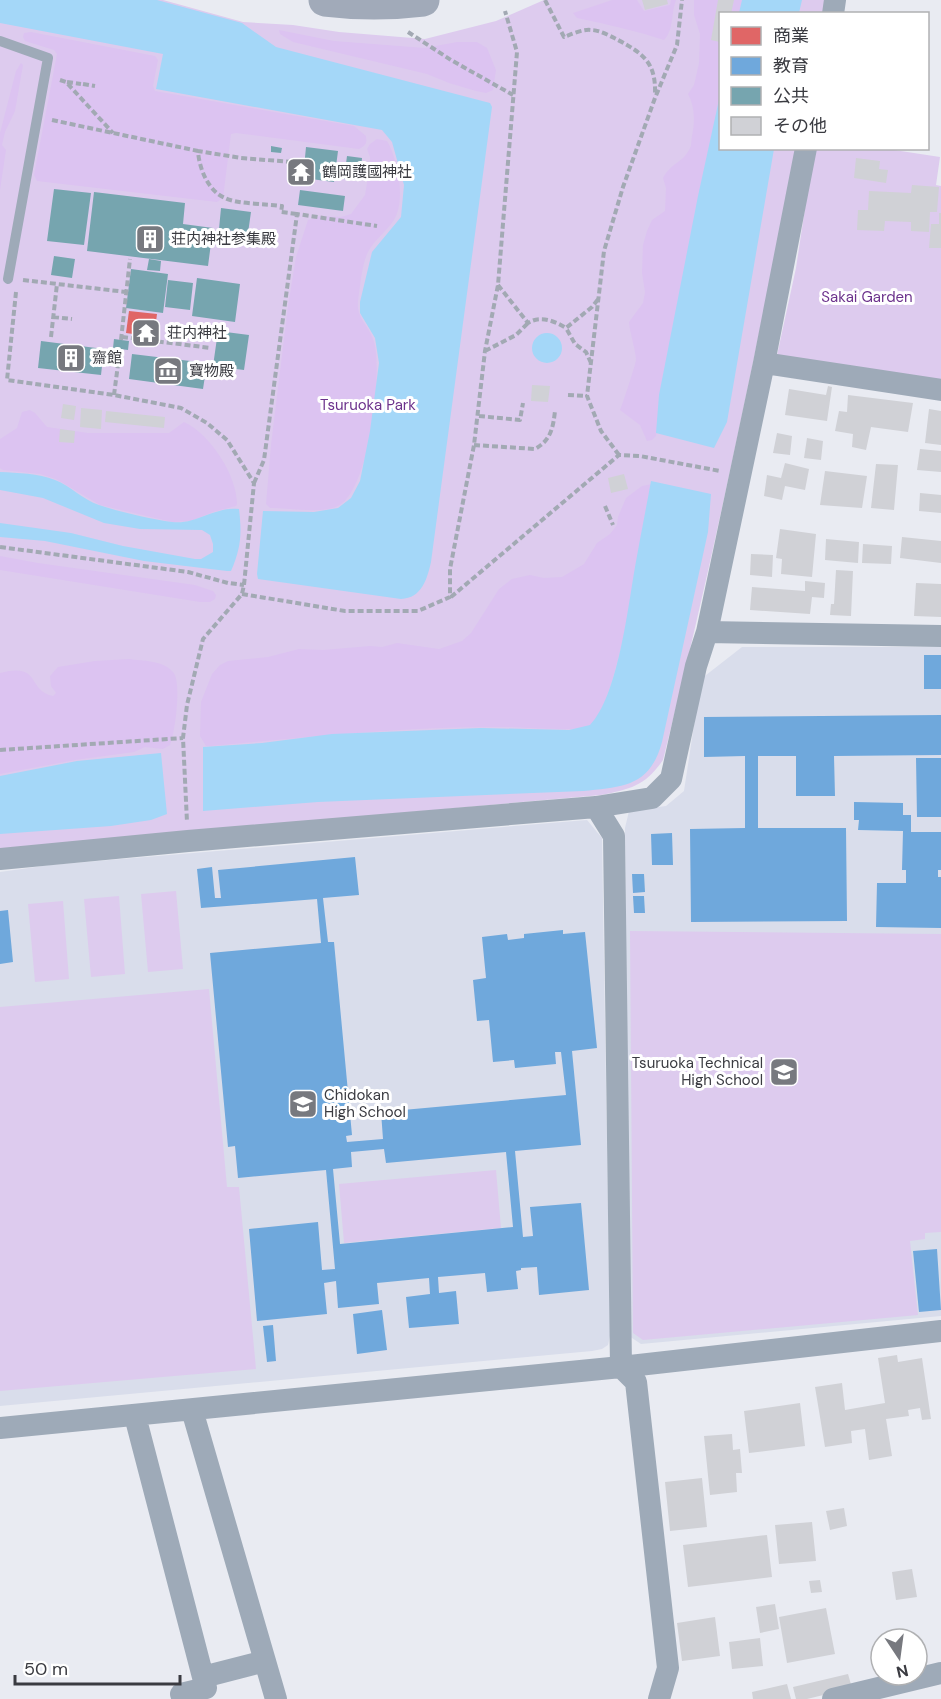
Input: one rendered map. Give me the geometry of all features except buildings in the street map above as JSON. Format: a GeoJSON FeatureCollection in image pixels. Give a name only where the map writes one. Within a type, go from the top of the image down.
{"type":"FeatureCollection","features":[{"type":"Feature","properties":{"kind":"main road"},"geometry":{"type":"LineString","coordinates":[[326,0],[399,3],[423,0]]}},
{"type":"Feature","properties":{"kind":"street"},"geometry":{"type":"LineString","coordinates":[[0,859],[596,807],[652,798],[671,779],[696,666],[707,632],[764,363],[806,150]]}},
{"type":"Feature","properties":{"kind":"street"},"geometry":{"type":"LineString","coordinates":[[764,363],[941,390]]}},
{"type":"Feature","properties":{"kind":"street"},"geometry":{"type":"LineString","coordinates":[[707,632],[941,636]]}},
{"type":"Feature","properties":{"kind":"street"},"geometry":{"type":"LineString","coordinates":[[596,807],[614,836],[621,1366],[636,1382],[668,1668],[659,1699]]}},
{"type":"Feature","properties":{"kind":"street"},"geometry":{"type":"LineString","coordinates":[[0,1428],[621,1366],[941,1331]]}},
{"type":"Feature","properties":{"kind":"street"},"geometry":{"type":"LineString","coordinates":[[192,1410],[276,1699]]}},
{"type":"Feature","properties":{"kind":"street"},"geometry":{"type":"LineString","coordinates":[[135,1416],[206,1688],[181,1694],[183,1699]]}},
{"type":"Feature","properties":{"kind":"street"},"geometry":{"type":"LineString","coordinates":[[203,1677],[265,1661]]}},
{"type":"Feature","properties":{"kind":"street"},"geometry":{"type":"LineString","coordinates":[[833,1699],[941,1673]]}},
{"type":"Feature","properties":{"kind":"lane"},"geometry":{"type":"LineString","coordinates":[[0,41],[48,58],[12,279]]}},
{"type":"Feature","properties":{"kind":"path"},"geometry":{"type":"LineString","coordinates":[[545,0],[564,37],[591,29],[639,52],[651,65],[655,80],[655,98]]}},
{"type":"Feature","properties":{"kind":"path"},"geometry":{"type":"LineString","coordinates":[[619,455],[601,431],[587,396],[604,251],[623,188],[655,98],[677,45],[682,0]]}},
{"type":"Feature","properties":{"kind":"path"},"geometry":{"type":"LineString","coordinates":[[450,597],[450,569],[479,416],[485,351],[498,285],[517,52],[505,11]]}},
{"type":"Feature","properties":{"kind":"path"},"geometry":{"type":"LineString","coordinates":[[408,32],[451,60],[513,95]]}},
{"type":"Feature","properties":{"kind":"path"},"geometry":{"type":"LineString","coordinates":[[45,78],[95,86]]}},
{"type":"Feature","properties":{"kind":"path"},"geometry":{"type":"LineString","coordinates":[[66,81],[114,133]]}},
{"type":"Feature","properties":{"kind":"path"},"geometry":{"type":"LineString","coordinates":[[38,117],[241,158],[292,162]]}},
{"type":"Feature","properties":{"kind":"path"},"geometry":{"type":"LineString","coordinates":[[198,150],[199,159],[208,181],[216,192],[226,199],[282,206],[281,212],[377,226]]}},
{"type":"Feature","properties":{"kind":"path"},"geometry":{"type":"LineString","coordinates":[[187,816],[183,738],[187,705],[203,639],[242,594],[254,483],[264,460],[297,214]]}},
{"type":"Feature","properties":{"kind":"path"},"geometry":{"type":"LineString","coordinates":[[130,259],[122,339],[212,348]]}},
{"type":"Feature","properties":{"kind":"path"},"geometry":{"type":"LineString","coordinates":[[12,279],[126,292]]}},
{"type":"Feature","properties":{"kind":"path"},"geometry":{"type":"LineString","coordinates":[[51,337],[57,284]]}},
{"type":"Feature","properties":{"kind":"path"},"geometry":{"type":"LineString","coordinates":[[498,285],[528,323]]}},
{"type":"Feature","properties":{"kind":"path"},"geometry":{"type":"LineString","coordinates":[[16,290],[7,380],[114,395],[181,408],[207,423],[226,440],[254,483]]}},
{"type":"Feature","properties":{"kind":"path"},"geometry":{"type":"LineString","coordinates":[[566,328],[592,307],[600,297]]}},
{"type":"Feature","properties":{"kind":"path"},"geometry":{"type":"LineString","coordinates":[[53,317],[72,319]]}},
{"type":"Feature","properties":{"kind":"path"},"geometry":{"type":"LineString","coordinates":[[485,351],[516,336],[533,320],[549,320],[566,328],[575,344],[585,351],[592,364]]}},
{"type":"Feature","properties":{"kind":"path"},"geometry":{"type":"LineString","coordinates":[[114,395],[120,349]]}},
{"type":"Feature","properties":{"kind":"path"},"geometry":{"type":"LineString","coordinates":[[0,365],[8,365]]}},
{"type":"Feature","properties":{"kind":"path"},"geometry":{"type":"LineString","coordinates":[[568,395],[587,396]]}},
{"type":"Feature","properties":{"kind":"path"},"geometry":{"type":"LineString","coordinates":[[479,416],[520,420],[522,403]]}},
{"type":"Feature","properties":{"kind":"path"},"geometry":{"type":"LineString","coordinates":[[474,445],[535,449],[549,437],[554,427],[555,411]]}},
{"type":"Feature","properties":{"kind":"path"},"geometry":{"type":"LineString","coordinates":[[242,594],[345,611],[418,611],[450,597],[619,455],[719,470]]}},
{"type":"Feature","properties":{"kind":"path"},"geometry":{"type":"LineString","coordinates":[[605,506],[613,525]]}},
{"type":"Feature","properties":{"kind":"path"},"geometry":{"type":"LineString","coordinates":[[0,547],[188,572],[244,585]]}},
{"type":"Feature","properties":{"kind":"path"},"geometry":{"type":"LineString","coordinates":[[0,750],[183,738]]}},
{"type":"Feature","properties":{"kind":"shaded area","name":"Tsuruoka Technical High School"},"geometry":{"type":"Polygon","coordinates":[[[742,647],[941,647],[941,1316],[641,1344],[629,1336],[625,828],[629,811],[666,806],[684,791],[701,679],[742,647]]]}},
{"type":"Feature","properties":{"kind":"shaded area","name":"Chidokan High School"},"geometry":{"type":"Polygon","coordinates":[[[587,820],[602,838],[610,1336],[608,1345],[592,1351],[0,1406],[0,872],[50,865],[587,820]]]}},
{"type":"Feature","properties":{"kind":"green space","name":"Tsuruoka Park"},"geometry":{"type":"Polygon","coordinates":[[[0,0],[163,0],[243,22],[425,39],[496,21],[544,0],[827,0],[825,12],[719,12],[719,150],[797,150],[700,608],[663,760],[650,776],[629,788],[601,795],[0,849],[0,0]]]}},
{"type":"Feature","properties":{"kind":"green space"},"geometry":{"type":"Polygon","coordinates":[[[612,0],[637,0],[644,11],[670,5],[671,0],[676,0],[667,36],[664,40],[577,18],[573,13],[612,0]]]}},
{"type":"Feature","properties":{"kind":"green space"},"geometry":{"type":"Polygon","coordinates":[[[694,0],[743,0],[740,12],[719,12],[719,110],[656,436],[647,441],[640,425],[620,410],[636,360],[629,322],[643,303],[645,292],[642,273],[643,245],[647,231],[652,220],[665,211],[666,188],[663,178],[669,169],[683,158],[691,145],[694,115],[688,94],[694,85],[699,63],[700,34],[694,15],[694,0]]]}},
{"type":"Feature","properties":{"kind":"green space"},"geometry":{"type":"Polygon","coordinates":[[[279,30],[334,41],[425,48],[457,42],[477,42],[487,48],[496,70],[493,90],[486,93],[476,91],[427,74],[293,42],[280,34],[279,30]]]}},
{"type":"Feature","properties":{"kind":"green space"},"geometry":{"type":"Polygon","coordinates":[[[31,32],[155,56],[158,60],[153,86],[155,91],[354,126],[366,136],[365,145],[359,149],[231,134],[223,198],[217,202],[37,181],[34,175],[57,54],[54,50],[25,41],[24,33],[31,32]]]}},
{"type":"Feature","properties":{"kind":"green space"},"geometry":{"type":"Polygon","coordinates":[[[21,63],[23,65],[15,111],[5,132],[2,145],[6,150],[0,190],[0,133],[16,71],[21,63]]]}},
{"type":"Feature","properties":{"kind":"green space"},"geometry":{"type":"Polygon","coordinates":[[[377,139],[387,141],[391,149],[399,180],[400,202],[394,220],[368,252],[358,301],[359,313],[374,342],[377,379],[371,430],[365,456],[358,479],[349,496],[338,506],[323,510],[270,508],[266,504],[271,445],[296,257],[308,220],[320,216],[341,217],[351,214],[365,195],[370,166],[367,149],[377,139]]]}},
{"type":"Feature","properties":{"kind":"green space","name":"Sakai Garden"},"geometry":{"type":"Polygon","coordinates":[[[814,150],[894,150],[940,157],[936,185],[941,186],[941,385],[776,360],[796,268],[814,150]]]}},
{"type":"Feature","properties":{"kind":"green space"},"geometry":{"type":"Polygon","coordinates":[[[30,410],[47,427],[88,433],[169,433],[184,422],[203,436],[220,457],[232,481],[237,504],[191,521],[172,522],[100,505],[56,479],[40,474],[3,470],[0,468],[0,439],[17,428],[22,412],[30,410]]]}},
{"type":"Feature","properties":{"kind":"green space"},"geometry":{"type":"Polygon","coordinates":[[[652,484],[637,573],[620,650],[601,710],[591,725],[576,729],[469,727],[395,730],[211,746],[206,746],[200,736],[201,702],[212,674],[220,665],[228,661],[268,657],[299,649],[382,647],[397,643],[439,649],[462,641],[471,633],[499,589],[512,579],[530,575],[544,578],[562,577],[584,564],[597,543],[610,534],[617,525],[626,498],[642,486],[652,484]]]}},
{"type":"Feature","properties":{"kind":"green space"},"geometry":{"type":"Polygon","coordinates":[[[0,556],[195,585],[213,591],[216,595],[215,599],[210,602],[200,602],[0,570],[0,556]]]}},
{"type":"Feature","properties":{"kind":"green space"},"geometry":{"type":"Polygon","coordinates":[[[129,659],[164,665],[176,677],[177,707],[170,745],[163,749],[145,747],[134,752],[0,774],[0,673],[22,671],[28,674],[45,693],[53,696],[56,693],[51,686],[50,676],[58,667],[95,661],[129,659]]]}},
{"type":"Feature","properties":{"kind":"green space"},"geometry":{"type":"Polygon","coordinates":[[[176,891],[183,969],[148,972],[141,894],[176,891]]]}},
{"type":"Feature","properties":{"kind":"green space"},"geometry":{"type":"Polygon","coordinates":[[[119,896],[125,974],[91,977],[84,899],[119,896]]]}},
{"type":"Feature","properties":{"kind":"green space"},"geometry":{"type":"Polygon","coordinates":[[[63,901],[69,979],[35,982],[28,904],[63,901]]]}},
{"type":"Feature","properties":{"kind":"green space"},"geometry":{"type":"Polygon","coordinates":[[[630,931],[941,934],[941,1232],[925,1233],[925,1239],[910,1241],[918,1315],[643,1340],[633,1333],[630,931]]]}},
{"type":"Feature","properties":{"kind":"green space"},"geometry":{"type":"Polygon","coordinates":[[[209,989],[227,1187],[239,1187],[256,1369],[0,1391],[0,1007],[209,989]]]}},
{"type":"Feature","properties":{"kind":"green space"},"geometry":{"type":"Polygon","coordinates":[[[496,1170],[501,1228],[344,1243],[339,1184],[496,1170]]]}},
{"type":"Feature","properties":{"kind":"water"},"geometry":{"type":"Polygon","coordinates":[[[0,0],[157,0],[242,23],[276,47],[490,103],[492,107],[431,562],[422,587],[414,595],[401,599],[258,579],[257,574],[263,511],[314,512],[338,508],[351,498],[360,481],[370,431],[379,363],[375,338],[360,313],[360,302],[372,252],[401,217],[404,185],[392,142],[382,130],[156,89],[163,54],[0,23],[0,0]]]}},
{"type":"Feature","properties":{"kind":"water"},"geometry":{"type":"Polygon","coordinates":[[[742,0],[802,0],[799,12],[739,12],[742,0]]]}},
{"type":"Feature","properties":{"kind":"water"},"geometry":{"type":"Polygon","coordinates":[[[719,100],[719,150],[774,150],[727,422],[714,448],[656,433],[659,395],[719,100]]]}},
{"type":"Feature","properties":{"kind":"water"},"geometry":{"type":"Polygon","coordinates":[[[547,333],[558,337],[562,348],[558,359],[547,363],[536,359],[532,348],[536,337],[547,333]]]}},
{"type":"Feature","properties":{"kind":"water"},"geometry":{"type":"Polygon","coordinates":[[[0,472],[42,476],[61,483],[99,505],[163,521],[189,521],[222,510],[239,509],[240,541],[231,571],[144,561],[45,541],[0,537],[0,523],[71,533],[123,546],[195,559],[201,559],[213,552],[210,535],[202,530],[140,529],[104,523],[43,498],[0,490],[0,472]]]}},
{"type":"Feature","properties":{"kind":"water"},"geometry":{"type":"Polygon","coordinates":[[[651,481],[711,494],[708,532],[662,742],[657,757],[643,776],[633,782],[611,788],[583,791],[318,802],[203,811],[203,747],[262,743],[332,734],[481,728],[569,730],[590,725],[600,712],[615,673],[651,481]]]}},
{"type":"Feature","properties":{"kind":"water"},"geometry":{"type":"Polygon","coordinates":[[[161,753],[167,814],[151,820],[111,826],[0,834],[0,776],[77,761],[161,753]]]}},
{"type":"Feature","properties":{"kind":"place","name":"鶴岡護國神社"},"geometry":{"type":"Point","coordinates":[301,172]}},
{"type":"Feature","properties":{"kind":"place","name":"荘内神社参集殿"},"geometry":{"type":"Point","coordinates":[150,239]}},
{"type":"Feature","properties":{"kind":"place","name":"荘内神社"},"geometry":{"type":"Point","coordinates":[146,333]}},
{"type":"Feature","properties":{"kind":"place","name":"齋館"},"geometry":{"type":"Point","coordinates":[71,358]}},
{"type":"Feature","properties":{"kind":"place","name":"寶物殿"},"geometry":{"type":"Point","coordinates":[168,371]}},
{"type":"Feature","properties":{"kind":"place","name":"Tsuruoka Technical High School"},"geometry":{"type":"Point","coordinates":[784,1072]}},
{"type":"Feature","properties":{"kind":"place","name":"Chidokan High School"},"geometry":{"type":"Point","coordinates":[303,1104]}}]}
